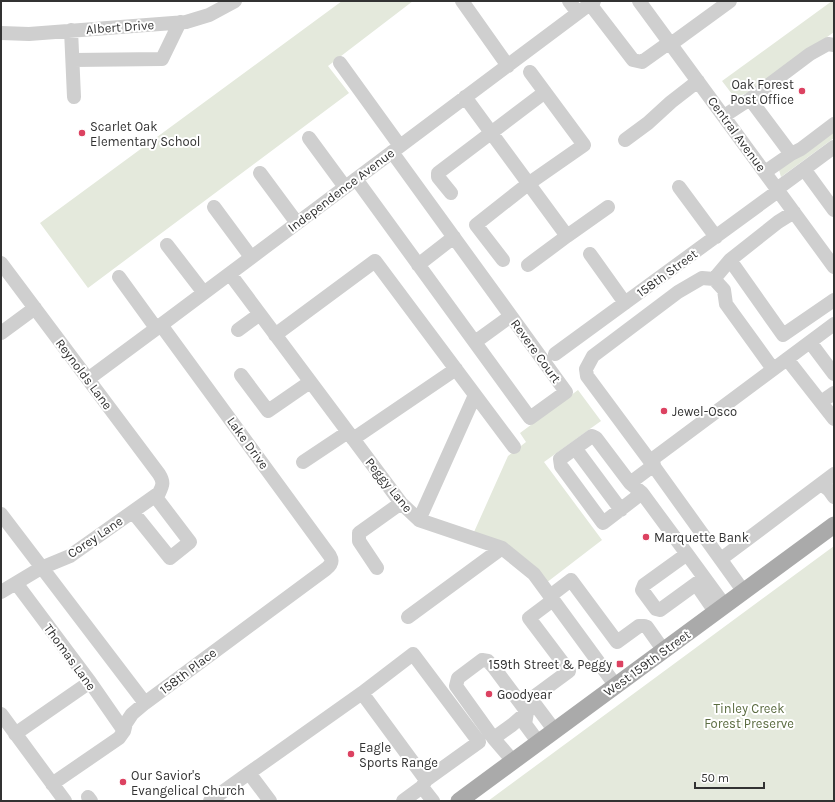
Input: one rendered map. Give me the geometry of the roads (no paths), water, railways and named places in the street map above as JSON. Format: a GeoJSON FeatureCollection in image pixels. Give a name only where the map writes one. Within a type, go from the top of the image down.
{"type":"FeatureCollection","features":[{"type":"Feature","properties":{"kind":"main road","name":"West 159th Street"},"geometry":{"type":"LineString","coordinates":[[459,801],[834,526]]}},
{"type":"Feature","properties":{"kind":"street","name":"Albert Drive"},"geometry":{"type":"LineString","coordinates":[[1,33],[29,34],[186,22],[209,15],[235,1]]}},
{"type":"Feature","properties":{"kind":"street"},"geometry":{"type":"LineString","coordinates":[[462,1],[508,66]]}},
{"type":"Feature","properties":{"kind":"street"},"geometry":{"type":"LineString","coordinates":[[569,1],[578,13]]}},
{"type":"Feature","properties":{"kind":"street","name":"Central Avenue"},"geometry":{"type":"LineString","coordinates":[[639,1],[834,267]]}},
{"type":"Feature","properties":{"kind":"street"},"geometry":{"type":"LineString","coordinates":[[592,2],[633,60],[642,62],[730,1]]}},
{"type":"Feature","properties":{"kind":"street","name":"Independence Avenue"},"geometry":{"type":"LineString","coordinates":[[88,379],[592,2]]}},
{"type":"Feature","properties":{"kind":"street"},"geometry":{"type":"LineString","coordinates":[[73,60],[162,58],[180,22]]}},
{"type":"Feature","properties":{"kind":"street"},"geometry":{"type":"LineString","coordinates":[[71,30],[74,97]]}},
{"type":"Feature","properties":{"kind":"street"},"geometry":{"type":"LineString","coordinates":[[724,116],[750,99],[810,54],[828,44],[834,45]]}},
{"type":"Feature","properties":{"kind":"street","name":"Revere Court"},"geometry":{"type":"LineString","coordinates":[[309,138],[350,183],[418,265],[530,418],[566,392],[454,237],[340,63]]}},
{"type":"Feature","properties":{"kind":"street"},"geometry":{"type":"LineString","coordinates":[[503,260],[476,225],[528,184],[584,145],[530,72]]}},
{"type":"Feature","properties":{"kind":"street"},"geometry":{"type":"LineString","coordinates":[[625,140],[648,123],[671,102],[698,81]]}},
{"type":"Feature","properties":{"kind":"street"},"geometry":{"type":"LineString","coordinates":[[450,193],[438,177],[438,173],[545,92]]}},
{"type":"Feature","properties":{"kind":"street"},"geometry":{"type":"LineString","coordinates":[[465,97],[567,236]]}},
{"type":"Feature","properties":{"kind":"street"},"geometry":{"type":"LineString","coordinates":[[750,99],[791,154]]}},
{"type":"Feature","properties":{"kind":"street"},"geometry":{"type":"LineString","coordinates":[[764,172],[800,149],[834,124]]}},
{"type":"Feature","properties":{"kind":"street","name":"158th Street"},"geometry":{"type":"LineString","coordinates":[[555,354],[716,237],[834,147]]}},
{"type":"Feature","properties":{"kind":"street"},"geometry":{"type":"LineString","coordinates":[[804,169],[834,210]]}},
{"type":"Feature","properties":{"kind":"street"},"geometry":{"type":"LineString","coordinates":[[260,173],[297,223]]}},
{"type":"Feature","properties":{"kind":"street"},"geometry":{"type":"LineString","coordinates":[[679,187],[716,237]]}},
{"type":"Feature","properties":{"kind":"street"},"geometry":{"type":"LineString","coordinates":[[214,207],[251,257]]}},
{"type":"Feature","properties":{"kind":"street"},"geometry":{"type":"LineString","coordinates":[[528,265],[608,207]]}},
{"type":"Feature","properties":{"kind":"street"},"geometry":{"type":"LineString","coordinates":[[714,279],[730,260],[778,222],[794,212]]}},
{"type":"Feature","properties":{"kind":"street"},"geometry":{"type":"LineString","coordinates":[[418,265],[454,237]]}},
{"type":"Feature","properties":{"kind":"street"},"geometry":{"type":"LineString","coordinates":[[167,245],[204,293]]}},
{"type":"Feature","properties":{"kind":"street"},"geometry":{"type":"LineString","coordinates":[[590,254],[625,303]]}},
{"type":"Feature","properties":{"kind":"street"},"geometry":{"type":"LineString","coordinates":[[730,260],[783,335],[834,300]]}},
{"type":"Feature","properties":{"kind":"street"},"geometry":{"type":"LineString","coordinates":[[275,335],[375,262],[514,447]]}},
{"type":"Feature","properties":{"kind":"street","name":"Reynolds Lane"},"geometry":{"type":"LineString","coordinates":[[1,263],[159,474],[162,480],[159,491],[190,542],[170,558],[133,512]]}},
{"type":"Feature","properties":{"kind":"street","name":"Peggy Lane"},"geometry":{"type":"LineString","coordinates":[[230,274],[401,503],[419,520],[502,548],[534,574],[616,686]]}},
{"type":"Feature","properties":{"kind":"street","name":"Lake Drive"},"geometry":{"type":"LineString","coordinates":[[119,277],[159,327],[330,556],[332,563]]}},
{"type":"Feature","properties":{"kind":"street"},"geometry":{"type":"LineString","coordinates":[[744,592],[652,463],[587,376],[586,369],[593,356],[678,292],[702,278],[714,279],[724,290],[726,304],[773,369]]}},
{"type":"Feature","properties":{"kind":"street"},"geometry":{"type":"LineString","coordinates":[[1,334],[35,308]]}},
{"type":"Feature","properties":{"kind":"street"},"geometry":{"type":"LineString","coordinates":[[238,330],[260,314]]}},
{"type":"Feature","properties":{"kind":"street"},"geometry":{"type":"LineString","coordinates":[[475,342],[511,316]]}},
{"type":"Feature","properties":{"kind":"street"},"geometry":{"type":"LineString","coordinates":[[630,483],[652,463],[773,369],[833,327]]}},
{"type":"Feature","properties":{"kind":"street"},"geometry":{"type":"LineString","coordinates":[[810,342],[834,374]]}},
{"type":"Feature","properties":{"kind":"street"},"geometry":{"type":"LineString","coordinates":[[787,359],[834,419]]}},
{"type":"Feature","properties":{"kind":"street"},"geometry":{"type":"LineString","coordinates":[[303,462],[351,436],[456,369]]}},
{"type":"Feature","properties":{"kind":"street"},"geometry":{"type":"LineString","coordinates":[[241,375],[268,411],[310,382]]}},
{"type":"Feature","properties":{"kind":"street"},"geometry":{"type":"LineString","coordinates":[[821,402],[834,393]]}},
{"type":"Feature","properties":{"kind":"street"},"geometry":{"type":"LineString","coordinates":[[419,520],[475,395]]}},
{"type":"Feature","properties":{"kind":"street"},"geometry":{"type":"LineString","coordinates":[[642,493],[602,523],[561,466],[560,459],[592,436],[596,438],[630,483],[642,493],[687,554],[700,581],[720,609]]}},
{"type":"Feature","properties":{"kind":"street"},"geometry":{"type":"LineString","coordinates":[[575,448],[621,510]]}},
{"type":"Feature","properties":{"kind":"street"},"geometry":{"type":"LineString","coordinates":[[720,559],[834,474]]}},
{"type":"Feature","properties":{"kind":"street"},"geometry":{"type":"LineString","coordinates":[[821,484],[829,490],[834,497]]}},
{"type":"Feature","properties":{"kind":"street","name":"Corey Lane"},"geometry":{"type":"LineString","coordinates":[[1,592],[41,568],[70,556],[133,512],[159,491]]}},
{"type":"Feature","properties":{"kind":"street"},"geometry":{"type":"LineString","coordinates":[[378,568],[359,541],[359,533],[401,503]]}},
{"type":"Feature","properties":{"kind":"street"},"geometry":{"type":"LineString","coordinates":[[1,514],[145,703]]}},
{"type":"Feature","properties":{"kind":"street"},"geometry":{"type":"LineString","coordinates":[[408,617],[502,548]]}},
{"type":"Feature","properties":{"kind":"street"},"geometry":{"type":"LineString","coordinates":[[687,554],[644,585],[642,590],[656,609],[660,610],[700,581]]}},
{"type":"Feature","properties":{"kind":"street","name":"158th Place"},"geometry":{"type":"LineString","coordinates":[[52,784],[119,738],[132,714],[145,703],[326,569],[332,563]]}},
{"type":"Feature","properties":{"kind":"street"},"geometry":{"type":"LineString","coordinates":[[555,731],[531,699],[568,671],[529,618],[571,580],[617,642],[639,626],[644,626],[647,627],[664,651]]}},
{"type":"Feature","properties":{"kind":"street","name":"Thomas Lane"},"geometry":{"type":"LineString","coordinates":[[16,583],[90,682],[124,731]]}},
{"type":"Feature","properties":{"kind":"street"},"geometry":{"type":"LineString","coordinates":[[210,801],[362,693],[413,654],[479,742],[403,801]]}},
{"type":"Feature","properties":{"kind":"street"},"geometry":{"type":"LineString","coordinates":[[513,761],[494,738],[456,686],[458,678],[482,660],[488,661],[527,712]]}},
{"type":"Feature","properties":{"kind":"street"},"geometry":{"type":"LineString","coordinates":[[9,731],[90,682]]}},
{"type":"Feature","properties":{"kind":"street"},"geometry":{"type":"LineString","coordinates":[[362,693],[424,784],[432,801]]}},
{"type":"Feature","properties":{"kind":"street"},"geometry":{"type":"LineString","coordinates":[[494,738],[527,712]]}},
{"type":"Feature","properties":{"kind":"street"},"geometry":{"type":"LineString","coordinates":[[527,712],[524,724],[539,743]]}},
{"type":"Feature","properties":{"kind":"street"},"geometry":{"type":"LineString","coordinates":[[1,714],[9,731],[65,801]]}},
{"type":"Feature","properties":{"kind":"street"},"geometry":{"type":"LineString","coordinates":[[249,773],[270,801]]}},
{"type":"Feature","properties":{"kind":"place","name":"Oak Forest Post Office"},"geometry":{"type":"Point","coordinates":[802,91]}},
{"type":"Feature","properties":{"kind":"place","name":"Scarlet Oak Elementary School"},"geometry":{"type":"Point","coordinates":[82,133]}},
{"type":"Feature","properties":{"kind":"place","name":"Jewel-Osco"},"geometry":{"type":"Point","coordinates":[664,411]}},
{"type":"Feature","properties":{"kind":"place","name":"Marquette Bank"},"geometry":{"type":"Point","coordinates":[646,537]}},
{"type":"Feature","properties":{"kind":"place","name":"159th Street & Peggy"},"geometry":{"type":"Point","coordinates":[620,664]}},
{"type":"Feature","properties":{"kind":"place","name":"Goodyear"},"geometry":{"type":"Point","coordinates":[489,694]}},
{"type":"Feature","properties":{"kind":"place","name":"Eagle Sports Range"},"geometry":{"type":"Point","coordinates":[351,754]}},
{"type":"Feature","properties":{"kind":"place","name":"Our Savior's Evangelical Church"},"geometry":{"type":"Point","coordinates":[123,782]}},
{"type":"Feature","properties":{"kind":"park label","name":"Tinley Creek Forest Preserve"},"geometry":{"type":"Point","coordinates":[749,716]}}]}
